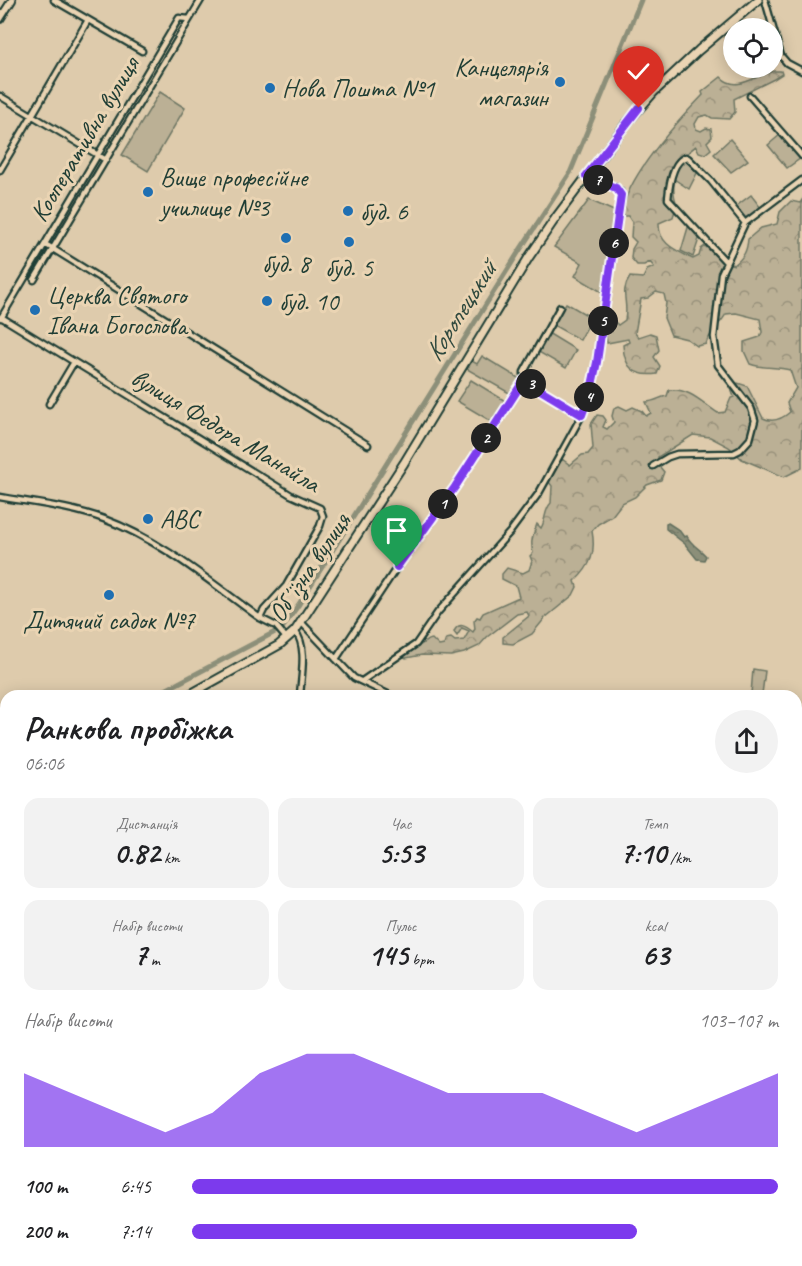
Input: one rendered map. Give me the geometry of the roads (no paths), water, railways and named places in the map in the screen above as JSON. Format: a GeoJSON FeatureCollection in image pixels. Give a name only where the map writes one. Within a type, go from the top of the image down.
{"type":"FeatureCollection","features":[{"type":"Feature","properties":{"kind":"main road","name":"Обʼїзна вулиця"},"geometry":{"type":"LineString","coordinates":[[198,690],[270,650],[295,631],[404,463],[529,257],[586,176],[654,92],[758,0]]}},
{"type":"Feature","properties":{"kind":"street"},"geometry":{"type":"LineString","coordinates":[[0,19],[2,12],[12,0]]}},
{"type":"Feature","properties":{"kind":"street"},"geometry":{"type":"LineString","coordinates":[[54,0],[142,51]]}},
{"type":"Feature","properties":{"kind":"street","name":"Кооперативна вулиця"},"geometry":{"type":"LineString","coordinates":[[34,280],[201,0]]}},
{"type":"Feature","properties":{"kind":"street"},"geometry":{"type":"LineString","coordinates":[[765,0],[781,56],[801,72]]}},
{"type":"Feature","properties":{"kind":"street","name":"Кооперативна вулиця"},"geometry":{"type":"LineString","coordinates":[[1,319],[179,18],[189,19]]}},
{"type":"Feature","properties":{"kind":"street"},"geometry":{"type":"LineString","coordinates":[[0,170],[88,20]]}},
{"type":"Feature","properties":{"kind":"street"},"geometry":{"type":"LineString","coordinates":[[0,96],[106,160]]}},
{"type":"Feature","properties":{"kind":"street"},"geometry":{"type":"LineString","coordinates":[[750,96],[802,156]]}},
{"type":"Feature","properties":{"kind":"street"},"geometry":{"type":"LineString","coordinates":[[726,262],[668,199],[675,168],[680,158],[688,158],[711,181],[745,223]]}},
{"type":"Feature","properties":{"kind":"street"},"geometry":{"type":"LineString","coordinates":[[362,681],[416,644],[444,605],[510,532],[539,493],[582,415],[591,390],[597,362],[621,195],[616,188],[586,176]]}},
{"type":"Feature","properties":{"kind":"street"},"geometry":{"type":"LineString","coordinates":[[653,465],[677,454],[734,453],[750,439],[755,420],[751,408],[718,364],[714,337],[721,274],[745,223],[802,180]]}},
{"type":"Feature","properties":{"kind":"street"},"geometry":{"type":"LineString","coordinates":[[45,244],[368,445]]}},
{"type":"Feature","properties":{"kind":"street"},"geometry":{"type":"LineString","coordinates":[[336,659],[397,567],[455,487],[524,380],[524,372],[560,307]]}},
{"type":"Feature","properties":{"kind":"street","name":"вулиця Федора Манайла"},"geometry":{"type":"LineString","coordinates":[[1,319],[291,495],[320,508],[323,512],[320,526],[285,586],[260,618]]}},
{"type":"Feature","properties":{"kind":"street"},"geometry":{"type":"LineString","coordinates":[[49,404],[74,362]]}},
{"type":"Feature","properties":{"kind":"street"},"geometry":{"type":"LineString","coordinates":[[524,380],[582,415]]}},
{"type":"Feature","properties":{"kind":"street"},"geometry":{"type":"LineString","coordinates":[[0,497],[94,516],[137,533],[171,553],[260,618],[276,627],[286,639]]}},
{"type":"Feature","properties":{"kind":"street"},"geometry":{"type":"LineString","coordinates":[[301,622],[354,678],[380,690]]}},
{"type":"Feature","properties":{"kind":"street"},"geometry":{"type":"LineString","coordinates":[[295,631],[302,648],[300,690]]}},
{"type":"Feature","properties":{"kind":"water"},"geometry":{"type":"Polygon","coordinates":[[[668,523],[679,530],[684,537],[687,536],[706,556],[704,560],[697,559],[685,544],[666,529],[668,523]]]}},
{"type":"Feature","properties":{"kind":"waterway","name":"Коропецький"},"geometry":{"type":"LineString","coordinates":[[283,627],[570,173],[641,0]]}},
{"type":"Feature","properties":{"kind":"waterway","name":"Коропецький"},"geometry":{"type":"LineString","coordinates":[[165,690],[275,632]]}},
{"type":"Feature","properties":{"kind":"place","name":"Канцелярія магазин"},"geometry":{"type":"Point","coordinates":[560,82]}},
{"type":"Feature","properties":{"kind":"place","name":"Нова Пошта №1"},"geometry":{"type":"Point","coordinates":[270,88]}},
{"type":"Feature","properties":{"kind":"place","name":"Вище професійне училище №3"},"geometry":{"type":"Point","coordinates":[148,192]}},
{"type":"Feature","properties":{"kind":"place","name":"буд. 6"},"geometry":{"type":"Point","coordinates":[348,211]}},
{"type":"Feature","properties":{"kind":"place","name":"буд. 8"},"geometry":{"type":"Point","coordinates":[286,238]}},
{"type":"Feature","properties":{"kind":"place","name":"буд. 5"},"geometry":{"type":"Point","coordinates":[349,242]}},
{"type":"Feature","properties":{"kind":"place","name":"буд. 10"},"geometry":{"type":"Point","coordinates":[267,301]}},
{"type":"Feature","properties":{"kind":"place","name":"Церква Святого Івана Богослова"},"geometry":{"type":"Point","coordinates":[35,310]}},
{"type":"Feature","properties":{"kind":"place","name":"АВС"},"geometry":{"type":"Point","coordinates":[148,519]}},
{"type":"Feature","properties":{"kind":"place","name":"Дитячий садок №7"},"geometry":{"type":"Point","coordinates":[109,595]}}]}
